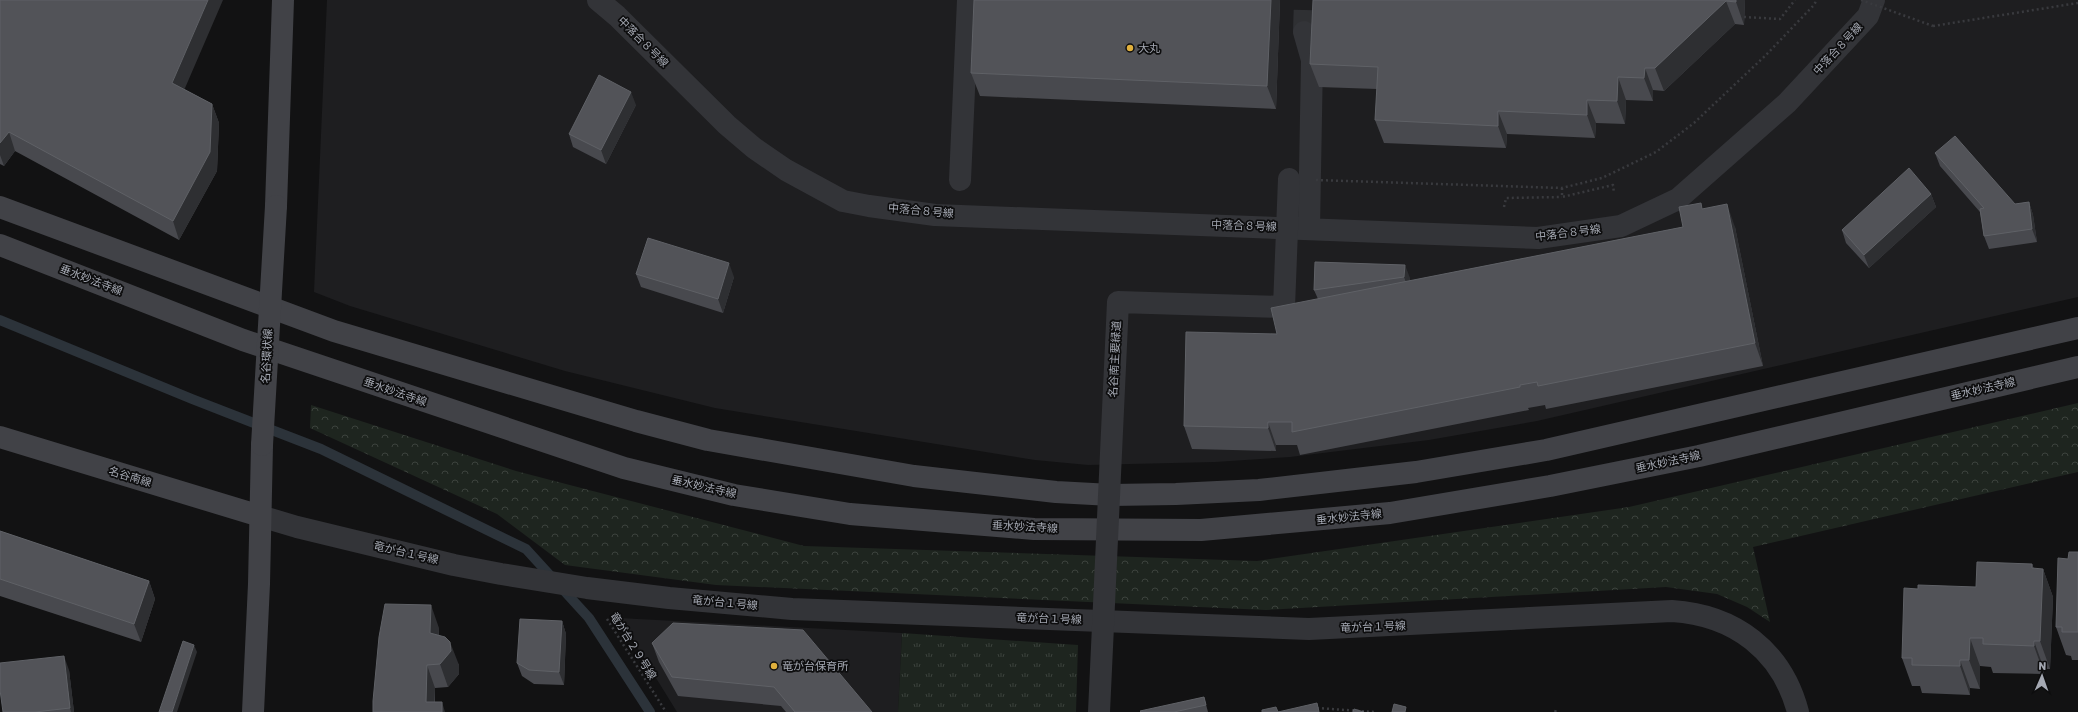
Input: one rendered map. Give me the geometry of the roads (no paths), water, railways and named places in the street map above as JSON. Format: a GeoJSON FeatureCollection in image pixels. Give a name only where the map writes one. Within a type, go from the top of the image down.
{"type":"FeatureCollection","features":[{"type":"Feature","properties":{"kind":"street","name":"名谷環状線"},"geometry":{"type":"LineString","coordinates":[[253,712],[259,584],[262,445],[276,206],[283,0]]}},
{"type":"Feature","properties":{"kind":"street","name":"中落合８号線"},"geometry":{"type":"LineString","coordinates":[[598,0],[617,16],[727,125],[754,148],[786,170],[843,201],[869,206],[935,214],[1538,238],[1621,226],[1678,199],[1787,103],[1868,16],[1874,0]]}},
{"type":"Feature","properties":{"kind":"street"},"geometry":{"type":"LineString","coordinates":[[960,180],[968,0]]}},
{"type":"Feature","properties":{"kind":"street"},"geometry":{"type":"LineString","coordinates":[[1304,32],[1312,60],[1309,228]]}},
{"type":"Feature","properties":{"kind":"street","name":"名谷南主要緑道"},"geometry":{"type":"LineString","coordinates":[[1099,712],[1118,302],[1284,307],[1289,179]]}},
{"type":"Feature","properties":{"kind":"street"},"geometry":{"type":"LineString","coordinates":[[0,207],[334,331],[636,421],[708,440],[914,476],[1056,492],[1147,494],[1259,490],[1416,472],[1546,450],[2078,328]]}},
{"type":"Feature","properties":{"kind":"street","name":"垂水妙法寺線"},"geometry":{"type":"LineString","coordinates":[[0,245],[243,340],[624,468],[734,495],[843,513],[1034,529],[1201,530],[1390,513],[1550,486],[1699,456],[2078,367]]}},
{"type":"Feature","properties":{"kind":"street","name":"名谷南線"},"geometry":{"type":"LineString","coordinates":[[0,436],[260,516]]}},
{"type":"Feature","properties":{"kind":"street","name":"竜が台１号線"},"geometry":{"type":"LineString","coordinates":[[260,516],[297,527],[454,565],[587,588],[670,598],[792,609],[1309,629],[1672,611],[1693,612],[1724,623],[1758,644],[1772,657],[1793,693],[1798,712]]}},
{"type":"Feature","properties":{"kind":"waterway"},"geometry":{"type":"LineString","coordinates":[[0,320],[192,399],[321,449],[526,549],[589,618],[650,712]]}},
{"type":"Feature","properties":{"kind":"tunnel"},"geometry":{"type":"LineString","coordinates":[[1304,32],[1305,0]]}},
{"type":"Feature","properties":{"kind":"place","name":"大丸"},"geometry":{"type":"Point","coordinates":[1130,48]}},
{"type":"Feature","properties":{"kind":"place","name":"竜が台保育所"},"geometry":{"type":"Point","coordinates":[774,666]}}]}
